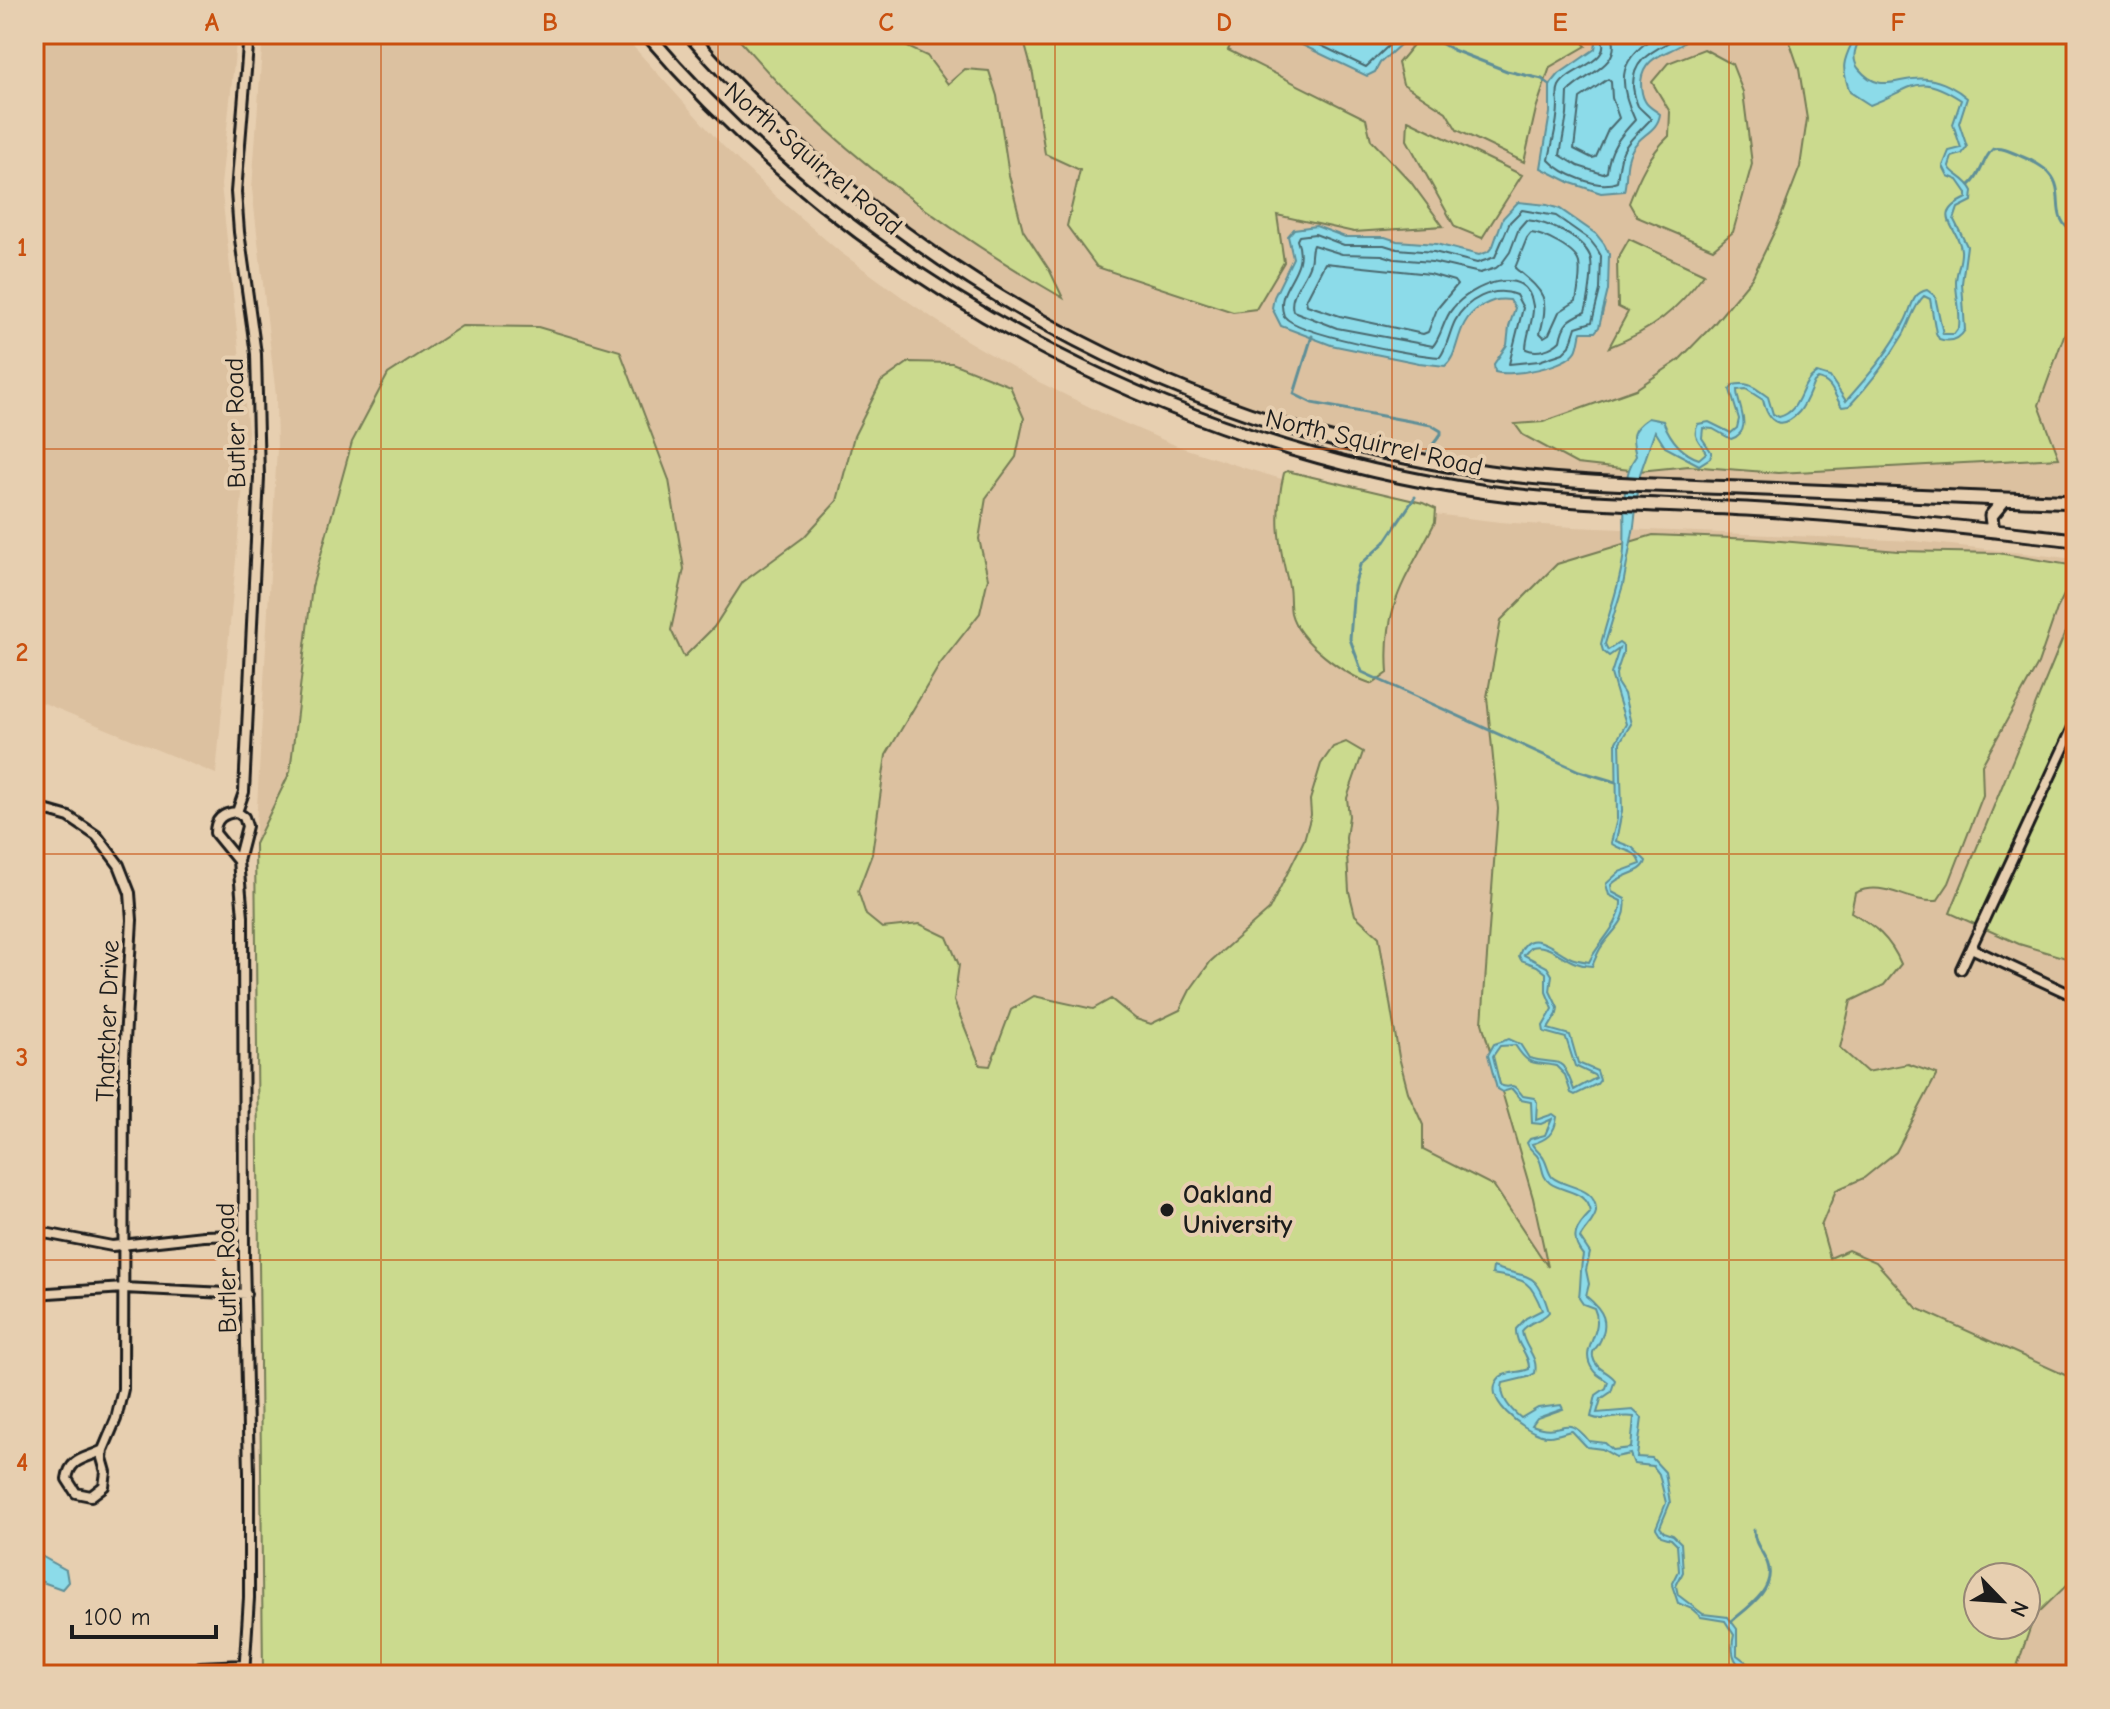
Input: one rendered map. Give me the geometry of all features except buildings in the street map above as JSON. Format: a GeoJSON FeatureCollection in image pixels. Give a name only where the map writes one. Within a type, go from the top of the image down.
{"type":"FeatureCollection","features":[{"type":"Feature","properties":{"kind":"main road","name":"North Squirrel Road"},"geometry":{"type":"LineString","coordinates":[[647,34],[690,82],[753,143],[854,227],[971,306],[1078,365],[1217,425],[1335,461],[1489,492],[1599,502],[1839,515],[2076,540]]}},
{"type":"Feature","properties":{"kind":"main road","name":"North Squirrel Road"},"geometry":{"type":"LineString","coordinates":[[689,34],[776,127],[880,216],[975,283],[1107,357],[1215,403],[1354,446],[1489,472],[1601,483],[2076,502]]}},
{"type":"Feature","properties":{"kind":"main road"},"geometry":{"type":"LineString","coordinates":[[1993,531],[1991,516],[2005,499]]}},
{"type":"Feature","properties":{"kind":"street","name":"Butler Road"},"geometry":{"type":"LineString","coordinates":[[237,812],[244,792],[259,477],[256,354],[236,192],[249,34]]}},
{"type":"Feature","properties":{"kind":"street"},"geometry":{"type":"LineString","coordinates":[[1961,969],[2076,721]]}},
{"type":"Feature","properties":{"kind":"street","name":"Thatcher Drive"},"geometry":{"type":"LineString","coordinates":[[34,807],[69,817],[97,836],[113,854],[130,893],[132,920],[124,1058],[123,1389],[114,1427],[103,1450],[104,1486],[91,1496],[76,1493],[68,1483],[69,1469],[76,1461],[103,1450]]}},
{"type":"Feature","properties":{"kind":"street","name":"Butler Road"},"geometry":{"type":"LineString","coordinates":[[238,861],[215,833],[218,819],[237,812],[244,817],[247,826],[238,861],[243,916],[244,1235],[248,1354],[249,1589],[244,1675]]}},
{"type":"Feature","properties":{"kind":"street"},"geometry":{"type":"LineString","coordinates":[[1971,948],[2076,997]]}},
{"type":"Feature","properties":{"kind":"street"},"geometry":{"type":"LineString","coordinates":[[34,1231],[124,1246],[204,1236],[244,1235]]}},
{"type":"Feature","properties":{"kind":"street"},"geometry":{"type":"LineString","coordinates":[[34,1294],[124,1288],[246,1294]]}},
{"type":"Feature","properties":{"kind":"street"},"geometry":{"type":"LineString","coordinates":[[191,1675],[200,1667],[244,1665]]}},
{"type":"Feature","properties":{"kind":"shaded area"},"geometry":{"type":"Polygon","coordinates":[[[34,34],[237,34],[221,185],[248,431],[216,774],[34,699],[34,34]]]}},
{"type":"Feature","properties":{"kind":"shaded area","name":"Oakland University"},"geometry":{"type":"Polygon","coordinates":[[[263,34],[622,34],[722,145],[840,252],[964,339],[1037,381],[1177,446],[1316,489],[1426,513],[1573,527],[1915,541],[2076,559],[2076,1675],[263,1675],[255,843],[277,449],[276,396],[252,189],[263,34]]]}},
{"type":"Feature","properties":{"kind":"shaded area"},"geometry":{"type":"Polygon","coordinates":[[[697,34],[2076,34],[2076,496],[1605,477],[1493,467],[1352,439],[1240,406],[1145,367],[1081,336],[1018,302],[946,257],[874,204],[797,137],[697,34]]]}},
{"type":"Feature","properties":{"kind":"green space"},"geometry":{"type":"Polygon","coordinates":[[[734,34],[893,34],[901,44],[927,56],[948,84],[965,69],[989,71],[997,96],[1009,175],[1023,230],[1050,271],[1063,298],[993,256],[893,185],[792,98],[734,34]]]}},
{"type":"Feature","properties":{"kind":"green space"},"geometry":{"type":"Polygon","coordinates":[[[1022,34],[1236,34],[1228,50],[1366,119],[1371,140],[1410,181],[1443,226],[1354,232],[1277,215],[1284,262],[1256,309],[1233,312],[1097,267],[1067,226],[1080,170],[1045,154],[1033,74],[1022,34]]]}},
{"type":"Feature","properties":{"kind":"green space"},"geometry":{"type":"Polygon","coordinates":[[[1422,34],[1575,34],[1586,46],[1550,67],[1536,109],[1524,162],[1457,130],[1446,112],[1403,84],[1398,63],[1422,34]]]}},
{"type":"Feature","properties":{"kind":"green space"},"geometry":{"type":"Polygon","coordinates":[[[1787,34],[2069,34],[2076,42],[2076,302],[2039,405],[2059,458],[1778,473],[1689,466],[1639,471],[1577,464],[1523,435],[1515,424],[1543,422],[1636,389],[1679,360],[1752,278],[1778,224],[1800,167],[1807,119],[1799,69],[1787,34]]]}},
{"type":"Feature","properties":{"kind":"green space"},"geometry":{"type":"Polygon","coordinates":[[[1704,49],[1732,64],[1743,92],[1752,164],[1733,232],[1713,249],[1637,217],[1629,203],[1645,167],[1669,136],[1670,112],[1652,82],[1668,63],[1704,49]]]}},
{"type":"Feature","properties":{"kind":"green space"},"geometry":{"type":"Polygon","coordinates":[[[1408,120],[1522,175],[1482,238],[1455,227],[1407,140],[1408,120]]]}},
{"type":"Feature","properties":{"kind":"green space"},"geometry":{"type":"Polygon","coordinates":[[[1629,239],[1704,274],[1684,299],[1662,318],[1638,334],[1609,347],[1628,312],[1618,307],[1617,260],[1629,239]]]}},
{"type":"Feature","properties":{"kind":"green space","name":"Oakland University"},"geometry":{"type":"Polygon","coordinates":[[[462,326],[538,327],[620,351],[669,480],[684,569],[671,630],[684,657],[714,627],[743,582],[804,537],[837,501],[854,436],[881,382],[909,362],[952,363],[1010,386],[1024,418],[1016,457],[986,498],[979,539],[988,578],[980,613],[940,664],[886,755],[872,854],[858,891],[866,915],[882,928],[920,924],[947,937],[959,965],[954,1001],[980,1065],[990,1066],[1011,1010],[1034,996],[1093,1009],[1111,999],[1136,1019],[1151,1024],[1180,1010],[1211,961],[1269,910],[1304,840],[1311,815],[1310,800],[1321,764],[1333,747],[1346,742],[1363,752],[1347,798],[1349,891],[1355,915],[1379,937],[1399,1057],[1408,1092],[1423,1125],[1423,1150],[1494,1186],[1548,1267],[1533,1198],[1482,1023],[1498,809],[1487,697],[1501,620],[1557,564],[1653,535],[1756,539],[1898,551],[1998,553],[2076,566],[2076,581],[2068,587],[2057,609],[2038,664],[1982,765],[1983,795],[1949,883],[1937,901],[1876,889],[1855,893],[1851,912],[1881,934],[1901,964],[1884,985],[1851,1001],[1840,1048],[1867,1072],[1908,1064],[1937,1074],[1896,1152],[1864,1178],[1836,1190],[1821,1226],[1830,1258],[1848,1250],[1876,1262],[1917,1308],[2076,1380],[2076,1570],[2070,1582],[2042,1609],[2042,1561],[1962,1561],[1962,1641],[2026,1641],[2014,1675],[263,1675],[255,844],[290,772],[312,587],[352,442],[388,374],[462,326]]]}},
{"type":"Feature","properties":{"kind":"green space"},"geometry":{"type":"Polygon","coordinates":[[[1287,471],[1423,503],[1436,509],[1435,522],[1406,577],[1393,610],[1387,649],[1388,673],[1373,684],[1350,674],[1324,656],[1295,624],[1278,528],[1281,488],[1287,471]]]}},
{"type":"Feature","properties":{"kind":"green space"},"geometry":{"type":"Polygon","coordinates":[[[2076,606],[2076,961],[2019,944],[1950,913],[2076,606]]]}},
{"type":"Feature","properties":{"kind":"water"},"geometry":{"type":"Polygon","coordinates":[[[1279,34],[1412,34],[1380,63],[1375,72],[1367,76],[1279,34]]]}},
{"type":"Feature","properties":{"kind":"water"},"geometry":{"type":"Polygon","coordinates":[[[1587,34],[1691,34],[1679,46],[1656,58],[1644,71],[1641,82],[1643,97],[1660,114],[1659,120],[1630,153],[1624,191],[1601,193],[1541,168],[1550,113],[1550,85],[1559,74],[1595,49],[1596,43],[1587,34]]]}},
{"type":"Feature","properties":{"kind":"water"},"geometry":{"type":"Polygon","coordinates":[[[1856,34],[1862,34],[1856,47],[1855,61],[1867,77],[1884,83],[1918,78],[1933,80],[1967,98],[1959,123],[1967,147],[1962,154],[1952,157],[1949,166],[1973,191],[1972,201],[1958,208],[1954,220],[1967,246],[1962,283],[1965,330],[1954,340],[1939,339],[1930,299],[1924,296],[1891,354],[1849,406],[1842,407],[1830,386],[1818,379],[1799,412],[1781,423],[1768,414],[1763,400],[1746,389],[1737,390],[1743,418],[1742,430],[1731,439],[1713,429],[1703,428],[1702,438],[1712,453],[1699,465],[1665,447],[1655,431],[1640,474],[1623,585],[1605,644],[1608,650],[1619,643],[1623,646],[1616,674],[1631,724],[1620,742],[1622,811],[1616,841],[1632,847],[1646,861],[1641,869],[1611,885],[1612,892],[1625,899],[1626,907],[1618,926],[1600,949],[1592,966],[1574,962],[1539,946],[1531,947],[1524,955],[1547,967],[1552,975],[1550,991],[1558,1008],[1548,1029],[1570,1035],[1578,1063],[1597,1071],[1600,1080],[1575,1095],[1571,1093],[1565,1075],[1556,1066],[1528,1060],[1515,1045],[1500,1046],[1493,1056],[1500,1085],[1513,1086],[1523,1096],[1534,1098],[1537,1102],[1536,1120],[1553,1114],[1557,1117],[1549,1135],[1532,1144],[1543,1157],[1552,1177],[1586,1192],[1595,1203],[1594,1218],[1580,1238],[1590,1253],[1586,1270],[1589,1284],[1586,1296],[1601,1312],[1604,1323],[1602,1337],[1593,1353],[1594,1361],[1615,1380],[1611,1392],[1601,1399],[1597,1413],[1633,1410],[1642,1418],[1637,1457],[1652,1458],[1665,1472],[1670,1503],[1660,1527],[1681,1543],[1683,1572],[1676,1586],[1678,1595],[1703,1614],[1728,1617],[1737,1629],[1737,1655],[1763,1675],[1748,1671],[1737,1663],[1733,1651],[1734,1635],[1725,1621],[1701,1617],[1678,1603],[1672,1585],[1679,1571],[1677,1545],[1661,1536],[1656,1528],[1666,1503],[1659,1474],[1653,1466],[1634,1464],[1630,1454],[1616,1457],[1602,1449],[1587,1447],[1572,1431],[1549,1436],[1533,1432],[1506,1412],[1495,1394],[1495,1385],[1500,1377],[1529,1369],[1516,1329],[1526,1318],[1542,1310],[1530,1287],[1519,1280],[1492,1274],[1493,1267],[1523,1275],[1535,1282],[1549,1312],[1522,1331],[1535,1362],[1535,1373],[1503,1383],[1504,1398],[1509,1407],[1521,1418],[1538,1408],[1561,1405],[1563,1409],[1537,1418],[1532,1425],[1551,1429],[1574,1427],[1589,1441],[1605,1443],[1613,1450],[1631,1448],[1634,1417],[1591,1417],[1596,1395],[1606,1388],[1608,1382],[1595,1372],[1589,1362],[1589,1348],[1597,1317],[1594,1308],[1583,1304],[1579,1298],[1583,1255],[1575,1238],[1581,1223],[1590,1213],[1588,1206],[1580,1196],[1550,1183],[1545,1177],[1539,1159],[1527,1143],[1530,1139],[1545,1135],[1552,1119],[1541,1124],[1532,1123],[1531,1102],[1521,1100],[1512,1089],[1502,1092],[1497,1089],[1488,1055],[1494,1044],[1509,1039],[1520,1044],[1529,1058],[1562,1065],[1574,1090],[1596,1078],[1575,1066],[1566,1038],[1544,1032],[1543,1026],[1553,1009],[1546,992],[1546,973],[1519,956],[1528,942],[1535,941],[1571,958],[1589,962],[1614,925],[1620,909],[1621,901],[1609,895],[1606,884],[1619,872],[1641,864],[1636,855],[1611,843],[1617,819],[1616,742],[1626,724],[1611,674],[1619,649],[1609,656],[1601,644],[1623,559],[1625,492],[1630,466],[1636,456],[1635,430],[1648,418],[1663,421],[1676,444],[1699,459],[1706,453],[1696,436],[1698,424],[1709,422],[1731,433],[1737,428],[1739,419],[1730,390],[1733,385],[1748,385],[1768,397],[1773,414],[1779,417],[1792,409],[1806,383],[1817,373],[1830,377],[1846,401],[1894,341],[1915,297],[1927,290],[1935,296],[1943,334],[1954,334],[1959,327],[1956,282],[1961,250],[1948,216],[1956,204],[1967,198],[1967,193],[1958,180],[1948,176],[1943,166],[1949,151],[1961,148],[1953,124],[1961,100],[1924,84],[1870,105],[1850,92],[1845,74],[1846,56],[1856,34]]]}},
{"type":"Feature","properties":{"kind":"water"},"geometry":{"type":"Polygon","coordinates":[[[1518,202],[1560,209],[1596,234],[1609,254],[1608,290],[1599,327],[1595,332],[1581,332],[1576,351],[1561,362],[1525,372],[1495,372],[1494,364],[1507,345],[1515,308],[1510,300],[1491,302],[1472,314],[1462,329],[1454,354],[1445,366],[1331,345],[1281,326],[1272,308],[1274,297],[1293,258],[1288,236],[1294,229],[1316,226],[1345,237],[1385,237],[1436,244],[1479,255],[1493,246],[1503,218],[1518,202]]]}},
{"type":"Feature","properties":{"kind":"water"},"geometry":{"type":"Polygon","coordinates":[[[34,1552],[66,1570],[68,1582],[62,1589],[34,1579],[34,1552]]]}},
{"type":"Feature","properties":{"kind":"waterway"},"geometry":{"type":"LineString","coordinates":[[1411,36],[1430,37],[1453,50],[1507,71],[1542,79],[1550,85]]}},
{"type":"Feature","properties":{"kind":"waterway"},"geometry":{"type":"LineString","coordinates":[[1970,185],[1993,149],[2026,158],[2041,166],[2055,181],[2062,221],[2076,233]]}},
{"type":"Feature","properties":{"kind":"waterway"},"geometry":{"type":"LineString","coordinates":[[1312,336],[1294,394],[1312,403],[1431,425],[1441,434],[1428,451]]}},
{"type":"Feature","properties":{"kind":"waterway"},"geometry":{"type":"LineString","coordinates":[[1415,497],[1385,542],[1360,565],[1354,586],[1350,639],[1362,672],[1579,771],[1616,782]]}},
{"type":"Feature","properties":{"kind":"waterway"},"geometry":{"type":"LineString","coordinates":[[1732,1621],[1759,1597],[1768,1582],[1768,1565],[1754,1530]]}},
{"type":"Feature","properties":{"kind":"place","name":"Oakland University"},"geometry":{"type":"Point","coordinates":[1167,1210]}}]}
